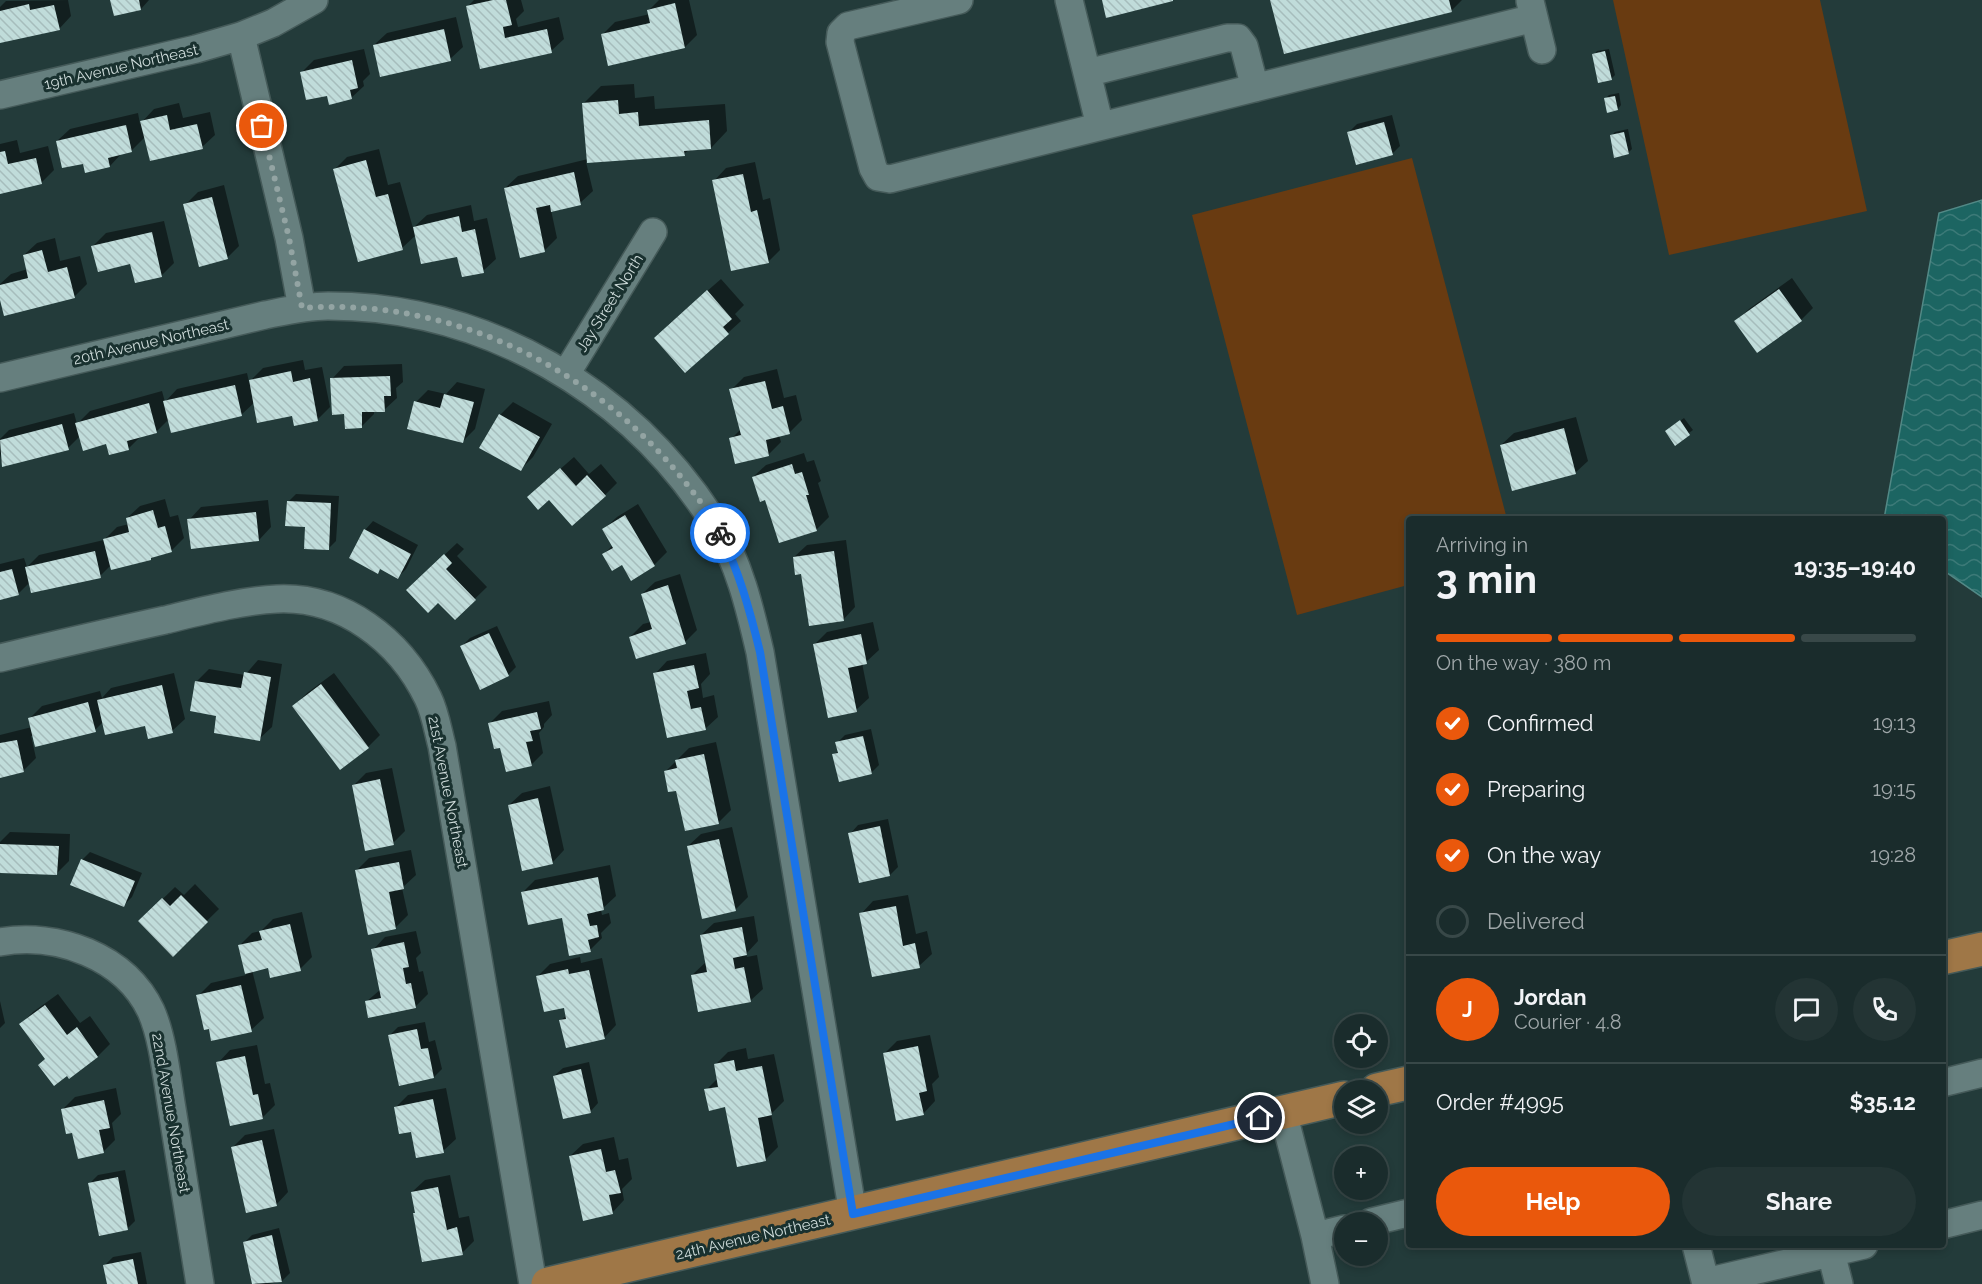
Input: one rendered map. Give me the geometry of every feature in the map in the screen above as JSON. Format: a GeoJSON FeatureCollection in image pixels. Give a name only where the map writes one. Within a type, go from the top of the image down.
{"type":"FeatureCollection","features":[{"type":"Feature","properties":{"kind":"main road"},"geometry":{"type":"LineString","coordinates":[[1946,957],[1982,949]]}},
{"type":"Feature","properties":{"kind":"main road"},"geometry":{"type":"LineString","coordinates":[[1388,1088],[1406,1083]]}},
{"type":"Feature","properties":{"kind":"main road","name":"24th Avenue Northeast"},"geometry":{"type":"LineString","coordinates":[[548,1284],[1334,1100]]}},
{"type":"Feature","properties":{"kind":"street"},"geometry":{"type":"LineString","coordinates":[[314,0],[273,23],[241,36],[289,238],[302,308],[327,306],[381,309],[450,323],[513,346],[566,374],[628,421],[649,441],[685,481],[716,525],[729,550],[748,602],[760,652],[853,1214]]}},
{"type":"Feature","properties":{"kind":"street"},"geometry":{"type":"LineString","coordinates":[[959,0],[848,26],[842,33],[840,42],[873,168],[878,177],[890,179],[1255,88],[1532,9],[1542,50]]}},
{"type":"Feature","properties":{"kind":"street"},"geometry":{"type":"LineString","coordinates":[[1069,0],[1100,126]]}},
{"type":"Feature","properties":{"kind":"street","name":"19th Avenue Northeast"},"geometry":{"type":"LineString","coordinates":[[0,95],[196,49],[241,36]]}},
{"type":"Feature","properties":{"kind":"street"},"geometry":{"type":"LineString","coordinates":[[1087,73],[1227,38],[1238,38],[1244,46],[1255,88]]}},
{"type":"Feature","properties":{"kind":"street","name":"Jay Street North"},"geometry":{"type":"LineString","coordinates":[[566,374],[653,232]]}},
{"type":"Feature","properties":{"kind":"street","name":"20th Avenue Northeast"},"geometry":{"type":"LineString","coordinates":[[0,378],[302,308]]}},
{"type":"Feature","properties":{"kind":"street","name":"21st Avenue Northeast"},"geometry":{"type":"LineString","coordinates":[[0,658],[227,605],[276,599],[299,599],[323,603],[346,612],[369,626],[406,661],[429,699],[442,746],[533,1284]]}},
{"type":"Feature","properties":{"kind":"street","name":"22nd Avenue Northeast"},"geometry":{"type":"LineString","coordinates":[[0,942],[12,940],[60,942],[84,950],[105,962],[124,977],[151,1012],[163,1054],[200,1284]]}},
{"type":"Feature","properties":{"kind":"street"},"geometry":{"type":"LineString","coordinates":[[1946,1082],[1982,1073]]}},
{"type":"Feature","properties":{"kind":"street"},"geometry":{"type":"LineString","coordinates":[[1283,1112],[1325,1284]]}},
{"type":"Feature","properties":{"kind":"street"},"geometry":{"type":"LineString","coordinates":[[1388,1218],[1406,1213]]}},
{"type":"Feature","properties":{"kind":"street"},"geometry":{"type":"LineString","coordinates":[[1946,1224],[1982,1215]]}},
{"type":"Feature","properties":{"kind":"street"},"geometry":{"type":"LineString","coordinates":[[1315,1236],[1334,1231]]}},
{"type":"Feature","properties":{"kind":"street"},"geometry":{"type":"LineString","coordinates":[[1697,1248],[1706,1283],[1779,1275],[1830,1249],[1839,1284]]}},
{"type":"Feature","properties":{"kind":"shaded area"},"geometry":{"type":"Polygon","coordinates":[[[1613,0],[1820,0],[1867,211],[1669,255],[1613,0]]]}},
{"type":"Feature","properties":{"kind":"shaded area"},"geometry":{"type":"Polygon","coordinates":[[[1412,158],[1506,516],[1406,516],[1406,586],[1297,615],[1192,215],[1412,158]]]}},
{"type":"Feature","properties":{"kind":"water"},"geometry":{"type":"Polygon","coordinates":[[[1982,200],[1982,597],[1946,572],[1946,516],[1885,516],[1939,213],[1982,200]]]}},
{"type":"Feature","properties":{"kind":"building"},"geometry":{"type":"Polygon","coordinates":[[[110,0],[139,0],[141,10],[114,16],[110,0]]]}},
{"type":"Feature","properties":{"kind":"building"},"geometry":{"type":"Polygon","coordinates":[[[493,0],[506,0],[512,25],[503,27],[505,38],[547,29],[552,53],[480,69],[466,6],[493,0]]]}},
{"type":"Feature","properties":{"kind":"building"},"geometry":{"type":"Polygon","coordinates":[[[1102,0],[1173,0],[1173,1],[1106,18],[1102,0]]]}},
{"type":"Feature","properties":{"kind":"building"},"geometry":{"type":"Polygon","coordinates":[[[1270,0],[1449,0],[1452,12],[1284,54],[1270,0]]]}},
{"type":"Feature","properties":{"kind":"building"},"geometry":{"type":"Polygon","coordinates":[[[675,3],[685,48],[608,66],[601,34],[650,23],[647,10],[675,3]]]}},
{"type":"Feature","properties":{"kind":"building"},"geometry":{"type":"Polygon","coordinates":[[[29,4],[30,10],[54,5],[60,30],[0,43],[0,11],[29,4]]]}},
{"type":"Feature","properties":{"kind":"building"},"geometry":{"type":"Polygon","coordinates":[[[444,29],[451,61],[380,77],[373,45],[444,29]]]}},
{"type":"Feature","properties":{"kind":"building"},"geometry":{"type":"Polygon","coordinates":[[[1605,51],[1612,80],[1598,83],[1592,54],[1605,51]]]}},
{"type":"Feature","properties":{"kind":"building"},"geometry":{"type":"Polygon","coordinates":[[[352,60],[358,88],[350,90],[352,99],[329,105],[327,96],[306,100],[300,72],[352,60]]]}},
{"type":"Feature","properties":{"kind":"building"},"geometry":{"type":"Polygon","coordinates":[[[1615,96],[1618,110],[1607,113],[1604,98],[1615,96]]]}},
{"type":"Feature","properties":{"kind":"building"},"geometry":{"type":"Polygon","coordinates":[[[618,100],[619,114],[638,112],[639,126],[709,120],[711,149],[684,151],[685,156],[587,163],[582,103],[618,100]]]}},
{"type":"Feature","properties":{"kind":"building"},"geometry":{"type":"Polygon","coordinates":[[[167,115],[170,130],[197,124],[203,149],[150,161],[140,121],[167,115]]]}},
{"type":"Feature","properties":{"kind":"building"},"geometry":{"type":"Polygon","coordinates":[[[1384,122],[1393,155],[1356,165],[1347,132],[1384,122]]]}},
{"type":"Feature","properties":{"kind":"building"},"geometry":{"type":"Polygon","coordinates":[[[126,125],[132,152],[108,158],[110,167],[85,173],[83,164],[62,168],[56,141],[126,125]]]}},
{"type":"Feature","properties":{"kind":"building"},"geometry":{"type":"Polygon","coordinates":[[[1624,132],[1629,154],[1614,158],[1610,135],[1624,132]]]}},
{"type":"Feature","properties":{"kind":"building"},"geometry":{"type":"Polygon","coordinates":[[[5,151],[8,164],[36,158],[42,184],[0,194],[0,152],[5,151]]]}},
{"type":"Feature","properties":{"kind":"building"},"geometry":{"type":"Polygon","coordinates":[[[366,160],[376,197],[388,194],[403,250],[358,262],[333,169],[366,160]]]}},
{"type":"Feature","properties":{"kind":"building"},"geometry":{"type":"Polygon","coordinates":[[[574,172],[581,205],[551,212],[550,205],[536,208],[545,252],[520,258],[504,188],[574,172]]]}},
{"type":"Feature","properties":{"kind":"building"},"geometry":{"type":"Polygon","coordinates":[[[743,174],[751,212],[757,210],[769,263],[731,271],[712,180],[743,174]]]}},
{"type":"Feature","properties":{"kind":"building"},"geometry":{"type":"Polygon","coordinates":[[[212,197],[228,259],[199,267],[183,204],[212,197]]]}},
{"type":"Feature","properties":{"kind":"building"},"geometry":{"type":"Polygon","coordinates":[[[459,216],[462,232],[475,229],[484,273],[462,277],[457,257],[421,264],[413,227],[459,216]]]}},
{"type":"Feature","properties":{"kind":"building"},"geometry":{"type":"Polygon","coordinates":[[[152,232],[162,277],[135,283],[130,264],[98,272],[91,246],[152,232]]]}},
{"type":"Feature","properties":{"kind":"building"},"geometry":{"type":"Polygon","coordinates":[[[42,250],[48,272],[67,267],[75,298],[4,316],[0,300],[0,285],[28,278],[23,255],[42,250]]]}},
{"type":"Feature","properties":{"kind":"building"},"geometry":{"type":"Polygon","coordinates":[[[1779,289],[1802,321],[1757,353],[1734,321],[1779,289]]]}},
{"type":"Feature","properties":{"kind":"building"},"geometry":{"type":"Polygon","coordinates":[[[707,290],[732,319],[723,327],[729,334],[685,373],[654,338],[707,290]]]}},
{"type":"Feature","properties":{"kind":"building"},"geometry":{"type":"Polygon","coordinates":[[[291,371],[293,382],[310,378],[318,421],[294,426],[292,416],[257,423],[249,380],[291,371]]]}},
{"type":"Feature","properties":{"kind":"building"},"geometry":{"type":"Polygon","coordinates":[[[390,376],[391,396],[384,396],[385,412],[362,412],[362,428],[345,429],[344,414],[332,415],[330,378],[390,376]]]}},
{"type":"Feature","properties":{"kind":"building"},"geometry":{"type":"Polygon","coordinates":[[[765,381],[772,409],[783,406],[790,434],[766,440],[769,456],[735,464],[729,438],[741,435],[729,389],[765,381]]]}},
{"type":"Feature","properties":{"kind":"building"},"geometry":{"type":"Polygon","coordinates":[[[235,385],[242,416],[171,433],[163,401],[235,385]]]}},
{"type":"Feature","properties":{"kind":"building"},"geometry":{"type":"Polygon","coordinates":[[[444,394],[474,402],[463,443],[407,429],[414,401],[440,408],[444,394]]]}},
{"type":"Feature","properties":{"kind":"building"},"geometry":{"type":"Polygon","coordinates":[[[149,403],[157,433],[127,441],[129,450],[109,455],[106,444],[83,451],[75,423],[149,403]]]}},
{"type":"Feature","properties":{"kind":"building"},"geometry":{"type":"Polygon","coordinates":[[[499,414],[540,437],[521,471],[479,448],[499,414]]]}},
{"type":"Feature","properties":{"kind":"building"},"geometry":{"type":"Polygon","coordinates":[[[1680,420],[1690,435],[1675,446],[1665,431],[1680,420]]]}},
{"type":"Feature","properties":{"kind":"building"},"geometry":{"type":"Polygon","coordinates":[[[62,424],[69,450],[2,467],[0,440],[62,424]]]}},
{"type":"Feature","properties":{"kind":"building"},"geometry":{"type":"Polygon","coordinates":[[[1564,428],[1576,474],[1512,491],[1500,445],[1564,428]]]}},
{"type":"Feature","properties":{"kind":"building"},"geometry":{"type":"Polygon","coordinates":[[[792,464],[795,474],[802,472],[817,531],[779,543],[765,500],[760,502],[752,477],[792,464]]]}},
{"type":"Feature","properties":{"kind":"building"},"geometry":{"type":"Polygon","coordinates":[[[560,468],[576,486],[587,475],[606,496],[572,526],[549,500],[538,510],[527,497],[560,468]]]}},
{"type":"Feature","properties":{"kind":"building"},"geometry":{"type":"Polygon","coordinates":[[[287,501],[331,503],[329,550],[304,549],[305,527],[285,526],[287,501]]]}},
{"type":"Feature","properties":{"kind":"building"},"geometry":{"type":"Polygon","coordinates":[[[153,510],[158,528],[165,526],[172,552],[111,570],[103,539],[129,532],[126,518],[153,510]]]}},
{"type":"Feature","properties":{"kind":"building"},"geometry":{"type":"Polygon","coordinates":[[[256,512],[259,541],[191,549],[187,519],[256,512]]]}},
{"type":"Feature","properties":{"kind":"building"},"geometry":{"type":"Polygon","coordinates":[[[625,515],[655,566],[631,581],[622,565],[612,571],[602,554],[613,548],[602,529],[625,515]]]}},
{"type":"Feature","properties":{"kind":"building"},"geometry":{"type":"Polygon","coordinates":[[[364,529],[411,554],[398,579],[380,569],[378,574],[349,558],[364,529]]]}},
{"type":"Feature","properties":{"kind":"building"},"geometry":{"type":"Polygon","coordinates":[[[95,551],[101,578],[31,593],[25,567],[95,551]]]}},
{"type":"Feature","properties":{"kind":"building"},"geometry":{"type":"Polygon","coordinates":[[[834,551],[844,621],[809,626],[801,574],[795,575],[793,557],[834,551]]]}},
{"type":"Feature","properties":{"kind":"building"},"geometry":{"type":"Polygon","coordinates":[[[444,554],[452,563],[446,569],[476,600],[455,620],[438,603],[428,613],[406,590],[444,554]]]}},
{"type":"Feature","properties":{"kind":"building"},"geometry":{"type":"Polygon","coordinates":[[[12,569],[19,595],[0,600],[0,572],[12,569]]]}},
{"type":"Feature","properties":{"kind":"building"},"geometry":{"type":"Polygon","coordinates":[[[668,585],[686,644],[636,659],[629,637],[652,629],[641,594],[668,585]]]}},
{"type":"Feature","properties":{"kind":"building"},"geometry":{"type":"Polygon","coordinates":[[[489,633],[509,676],[480,690],[460,646],[489,633]]]}},
{"type":"Feature","properties":{"kind":"building"},"geometry":{"type":"Polygon","coordinates":[[[861,634],[867,664],[848,668],[857,712],[828,718],[813,644],[861,634]]]}},
{"type":"Feature","properties":{"kind":"building"},"geometry":{"type":"Polygon","coordinates":[[[694,665],[699,688],[687,691],[691,709],[701,707],[706,730],[667,738],[653,673],[694,665]]]}},
{"type":"Feature","properties":{"kind":"building"},"geometry":{"type":"Polygon","coordinates":[[[244,672],[271,677],[260,741],[214,733],[216,716],[190,711],[195,681],[241,688],[244,672]]]}},
{"type":"Feature","properties":{"kind":"building"},"geometry":{"type":"Polygon","coordinates":[[[321,684],[369,748],[340,770],[292,706],[321,684]]]}},
{"type":"Feature","properties":{"kind":"building"},"geometry":{"type":"Polygon","coordinates":[[[162,685],[173,733],[148,739],[145,726],[105,735],[97,700],[162,685]]]}},
{"type":"Feature","properties":{"kind":"building"},"geometry":{"type":"Polygon","coordinates":[[[88,702],[96,732],[35,747],[28,718],[88,702]]]}},
{"type":"Feature","properties":{"kind":"building"},"geometry":{"type":"Polygon","coordinates":[[[537,712],[541,729],[530,731],[533,741],[526,742],[532,766],[506,772],[500,748],[494,749],[488,723],[537,712]]]}},
{"type":"Feature","properties":{"kind":"building"},"geometry":{"type":"Polygon","coordinates":[[[863,736],[872,774],[839,782],[832,754],[838,753],[835,742],[863,736]]]}},
{"type":"Feature","properties":{"kind":"building"},"geometry":{"type":"Polygon","coordinates":[[[17,740],[24,772],[0,778],[0,743],[17,740]]]}},
{"type":"Feature","properties":{"kind":"building"},"geometry":{"type":"Polygon","coordinates":[[[704,754],[719,824],[685,831],[676,791],[668,792],[664,771],[677,768],[675,760],[704,754]]]}},
{"type":"Feature","properties":{"kind":"building"},"geometry":{"type":"Polygon","coordinates":[[[380,779],[394,845],[365,851],[352,785],[380,779]]]}},
{"type":"Feature","properties":{"kind":"building"},"geometry":{"type":"Polygon","coordinates":[[[538,798],[553,864],[522,871],[508,805],[538,798]]]}},
{"type":"Feature","properties":{"kind":"building"},"geometry":{"type":"Polygon","coordinates":[[[880,826],[890,876],[859,883],[848,833],[880,826]]]}},
{"type":"Feature","properties":{"kind":"building"},"geometry":{"type":"Polygon","coordinates":[[[719,839],[736,911],[702,919],[687,846],[719,839]]]}},
{"type":"Feature","properties":{"kind":"building"},"geometry":{"type":"Polygon","coordinates":[[[0,844],[59,846],[57,875],[0,873],[0,844]]]}},
{"type":"Feature","properties":{"kind":"building"},"geometry":{"type":"Polygon","coordinates":[[[81,859],[135,881],[124,907],[70,885],[81,859]]]}},
{"type":"Feature","properties":{"kind":"building"},"geometry":{"type":"Polygon","coordinates":[[[399,862],[404,889],[389,892],[396,929],[368,935],[355,870],[399,862]]]}},
{"type":"Feature","properties":{"kind":"building"},"geometry":{"type":"Polygon","coordinates":[[[598,877],[604,910],[587,914],[590,926],[597,925],[599,937],[588,940],[591,952],[569,956],[562,918],[528,925],[521,892],[598,877]]]}},
{"type":"Feature","properties":{"kind":"building"},"geometry":{"type":"Polygon","coordinates":[[[181,895],[208,922],[173,957],[138,921],[162,898],[170,906],[181,895]]]}},
{"type":"Feature","properties":{"kind":"building"},"geometry":{"type":"Polygon","coordinates":[[[896,906],[903,946],[915,943],[920,968],[872,977],[859,913],[896,906]]]}},
{"type":"Feature","properties":{"kind":"building"},"geometry":{"type":"Polygon","coordinates":[[[290,924],[301,971],[270,978],[268,968],[245,974],[238,945],[262,940],[259,931],[290,924]]]}},
{"type":"Feature","properties":{"kind":"building"},"geometry":{"type":"Polygon","coordinates":[[[742,927],[747,955],[733,958],[735,969],[744,967],[751,1002],[698,1012],[691,975],[707,972],[700,935],[742,927]]]}},
{"type":"Feature","properties":{"kind":"building"},"geometry":{"type":"Polygon","coordinates":[[[404,942],[409,967],[403,968],[406,984],[411,983],[416,1008],[368,1018],[365,1001],[381,998],[371,949],[404,942]]]}},
{"type":"Feature","properties":{"kind":"building"},"geometry":{"type":"Polygon","coordinates":[[[568,969],[569,974],[589,970],[605,1039],[566,1048],[559,1020],[566,1019],[564,1008],[544,1012],[536,976],[568,969]]]}},
{"type":"Feature","properties":{"kind":"building"},"geometry":{"type":"Polygon","coordinates":[[[241,985],[252,1032],[211,1041],[209,1029],[204,1030],[196,995],[241,985]]]}},
{"type":"Feature","properties":{"kind":"building"},"geometry":{"type":"Polygon","coordinates":[[[45,1005],[67,1035],[77,1027],[98,1057],[69,1079],[67,1076],[54,1086],[38,1065],[45,1059],[19,1024],[45,1005]]]}},
{"type":"Feature","properties":{"kind":"building"},"geometry":{"type":"Polygon","coordinates":[[[417,1029],[421,1049],[428,1048],[434,1078],[399,1086],[388,1035],[417,1029]]]}},
{"type":"Feature","properties":{"kind":"building"},"geometry":{"type":"Polygon","coordinates":[[[918,1046],[927,1091],[919,1093],[924,1115],[896,1121],[883,1053],[918,1046]]]}},
{"type":"Feature","properties":{"kind":"building"},"geometry":{"type":"Polygon","coordinates":[[[245,1056],[253,1095],[258,1094],[263,1119],[230,1126],[216,1062],[245,1056]]]}},
{"type":"Feature","properties":{"kind":"building"},"geometry":{"type":"Polygon","coordinates":[[[734,1060],[736,1071],[762,1066],[772,1115],[758,1118],[766,1161],[737,1167],[725,1107],[709,1111],[704,1089],[718,1087],[714,1064],[734,1060]]]}},
{"type":"Feature","properties":{"kind":"building"},"geometry":{"type":"Polygon","coordinates":[[[581,1069],[591,1113],[563,1119],[553,1076],[581,1069]]]}},
{"type":"Feature","properties":{"kind":"building"},"geometry":{"type":"Polygon","coordinates":[[[433,1099],[444,1153],[416,1158],[411,1132],[399,1134],[394,1107],[433,1099]]]}},
{"type":"Feature","properties":{"kind":"building"},"geometry":{"type":"Polygon","coordinates":[[[104,1100],[110,1128],[99,1130],[104,1153],[78,1159],[72,1133],[66,1134],[61,1109],[104,1100]]]}},
{"type":"Feature","properties":{"kind":"building"},"geometry":{"type":"Polygon","coordinates":[[[262,1140],[277,1206],[246,1213],[231,1147],[262,1140]]]}},
{"type":"Feature","properties":{"kind":"building"},"geometry":{"type":"Polygon","coordinates":[[[601,1149],[606,1172],[615,1170],[621,1193],[609,1195],[613,1214],[583,1221],[569,1156],[601,1149]]]}},
{"type":"Feature","properties":{"kind":"building"},"geometry":{"type":"Polygon","coordinates":[[[118,1177],[128,1230],[99,1236],[88,1183],[118,1177]]]}},
{"type":"Feature","properties":{"kind":"building"},"geometry":{"type":"Polygon","coordinates":[[[438,1187],[447,1230],[457,1227],[463,1255],[422,1262],[411,1192],[438,1187]]]}},
{"type":"Feature","properties":{"kind":"building"},"geometry":{"type":"Polygon","coordinates":[[[272,1235],[282,1282],[252,1284],[243,1242],[272,1235]]]}},
{"type":"Feature","properties":{"kind":"building"},"geometry":{"type":"Polygon","coordinates":[[[133,1259],[138,1284],[107,1284],[103,1265],[133,1259]]]}},
{"type":"Feature","properties":{"kind":"way so far"},"geometry":{"type":"LineString","coordinates":[[262,126],[289,238],[302,308],[327,306],[381,309],[450,323],[513,346],[566,374],[628,421],[649,441],[685,481],[720,533]]}},
{"type":"Feature","properties":{"kind":"route"},"geometry":{"type":"LineString","coordinates":[[720,533],[729,550],[748,602],[760,652],[853,1214],[1260,1118]]}}]}
